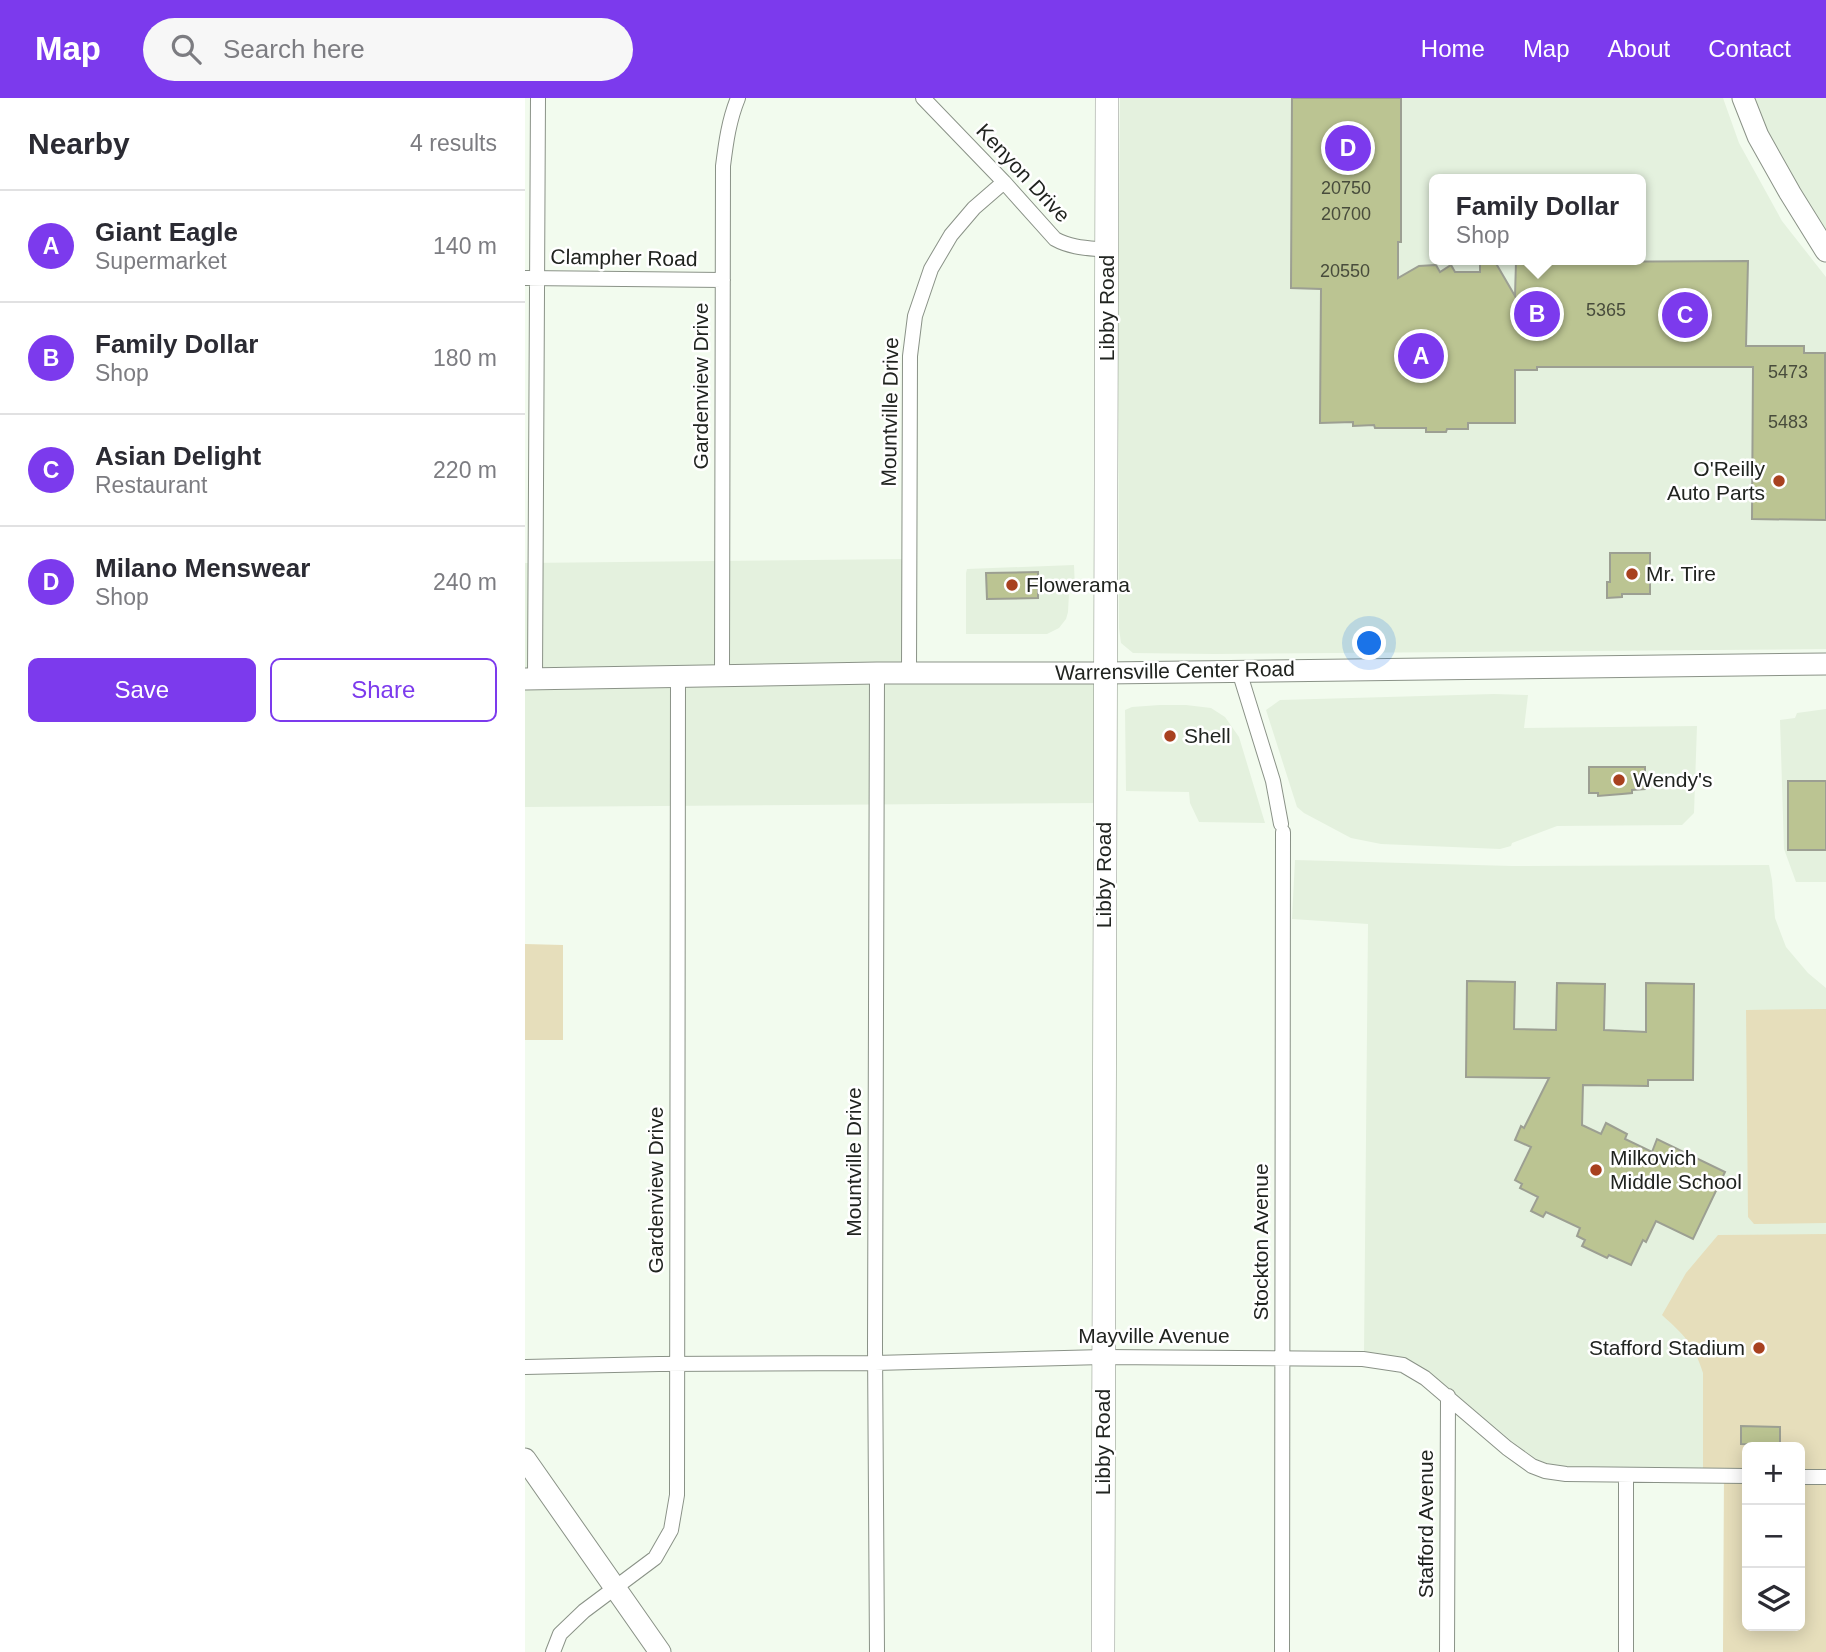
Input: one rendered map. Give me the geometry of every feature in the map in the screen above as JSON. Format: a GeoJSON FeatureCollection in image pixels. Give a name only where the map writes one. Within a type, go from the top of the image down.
{"type":"FeatureCollection","features":[{"type":"Feature","properties":{"kind":"main road","name":"Libby Road"},"geometry":{"type":"LineString","coordinates":[[1103,1652],[1107,98]]}},
{"type":"Feature","properties":{"kind":"main road"},"geometry":{"type":"LineString","coordinates":[[1743,98],[1758,135],[1826,251]]}},
{"type":"Feature","properties":{"kind":"main road","name":"Warrensville Center Road"},"geometry":{"type":"LineString","coordinates":[[530,678],[1826,664]]}},
{"type":"Feature","properties":{"kind":"main road"},"geometry":{"type":"LineString","coordinates":[[525,1459],[660,1652]]}},
{"type":"Feature","properties":{"kind":"street"},"geometry":{"type":"LineString","coordinates":[[530,678],[531,278],[538,98]]}},
{"type":"Feature","properties":{"kind":"street","name":"Gardenview Drive"},"geometry":{"type":"LineString","coordinates":[[722,676],[723,166],[732,114],[738,98]]}},
{"type":"Feature","properties":{"kind":"street","name":"Kenyon Drive"},"geometry":{"type":"LineString","coordinates":[[923,98],[1055,239],[1077,247],[1107,250]]}},
{"type":"Feature","properties":{"kind":"street","name":"Mountville Drive"},"geometry":{"type":"LineString","coordinates":[[909,673],[910,356],[915,316],[931,270],[951,235],[974,208],[1004,182]]}},
{"type":"Feature","properties":{"kind":"street","name":"Clampher Road"},"geometry":{"type":"LineString","coordinates":[[531,278],[723,280]]}},
{"type":"Feature","properties":{"kind":"street","name":"Stockton Avenue"},"geometry":{"type":"LineString","coordinates":[[1239,671],[1273,781],[1282,828],[1282,1652]]}},
{"type":"Feature","properties":{"kind":"street","name":"Mountville Drive"},"geometry":{"type":"LineString","coordinates":[[877,673],[877,1652]]}},
{"type":"Feature","properties":{"kind":"street","name":"Gardenview Drive"},"geometry":{"type":"LineString","coordinates":[[553,1652],[560,1634],[584,1611],[655,1558],[671,1530],[677,1495],[678,676]]}},
{"type":"Feature","properties":{"kind":"street","name":"Mayville Avenue"},"geometry":{"type":"LineString","coordinates":[[525,1367],[1103,1357],[1363,1359],[1403,1365],[1425,1378],[1507,1448],[1545,1472],[1742,1476]]}},
{"type":"Feature","properties":{"kind":"street","name":"Stafford Avenue"},"geometry":{"type":"LineString","coordinates":[[1447,1652],[1448,1396]]}},
{"type":"Feature","properties":{"kind":"street"},"geometry":{"type":"LineString","coordinates":[[1626,1475],[1626,1652]]}},
{"type":"Feature","properties":{"kind":"street"},"geometry":{"type":"LineString","coordinates":[[1805,1477],[1826,1477]]}},
{"type":"Feature","properties":{"kind":"shaded area"},"geometry":{"type":"Polygon","coordinates":[[[1120,98],[1723,98],[1739,143],[1782,221],[1826,277],[1826,649],[1133,653],[1121,643],[1120,98]]]}},
{"type":"Feature","properties":{"kind":"shaded area"},"geometry":{"type":"Polygon","coordinates":[[[1743,98],[1826,98],[1826,251],[1743,98]]]}},
{"type":"Feature","properties":{"kind":"shaded area"},"geometry":{"type":"Polygon","coordinates":[[[909,559],[909,673],[1104,673],[1104,803],[525,807],[525,563],[909,559]]]}},
{"type":"Feature","properties":{"kind":"shaded area"},"geometry":{"type":"Polygon","coordinates":[[[1074,565],[1075,589],[1069,593],[1066,619],[1059,628],[1047,634],[966,634],[967,569],[1074,565]]]}},
{"type":"Feature","properties":{"kind":"shaded area"},"geometry":{"type":"Polygon","coordinates":[[[1528,695],[1524,728],[1697,726],[1694,813],[1682,825],[1557,826],[1500,849],[1381,844],[1351,838],[1297,807],[1266,710],[1280,700],[1528,695]]]}},
{"type":"Feature","properties":{"kind":"shaded area"},"geometry":{"type":"Polygon","coordinates":[[[1160,705],[1211,708],[1225,717],[1239,737],[1265,823],[1199,822],[1190,803],[1189,792],[1126,791],[1125,710],[1160,705]]]}},
{"type":"Feature","properties":{"kind":"shaded area"},"geometry":{"type":"Polygon","coordinates":[[[1826,709],[1826,882],[1796,882],[1784,849],[1780,720],[1795,718],[1797,713],[1826,709]]]}},
{"type":"Feature","properties":{"kind":"shaded area","name":"Milkovich Middle School"},"geometry":{"type":"Polygon","coordinates":[[[1295,860],[1512,866],[1769,865],[1775,918],[1786,947],[1808,973],[1826,988],[1826,1471],[1805,1452],[1805,1442],[1742,1442],[1742,1470],[1551,1467],[1532,1458],[1442,1383],[1416,1368],[1364,1353],[1368,924],[1292,919],[1295,860]]]}},
{"type":"Feature","properties":{"kind":"shaded area"},"geometry":{"type":"Polygon","coordinates":[[[525,944],[563,945],[563,1040],[525,1040],[525,944]]]}},
{"type":"Feature","properties":{"kind":"shaded area"},"geometry":{"type":"Polygon","coordinates":[[[1826,1009],[1826,1223],[1754,1224],[1748,1217],[1746,1010],[1826,1009]]]}},
{"type":"Feature","properties":{"kind":"shaded area","name":"Stafford Stadium"},"geometry":{"type":"Polygon","coordinates":[[[1826,1234],[1826,1652],[1723,1652],[1724,1471],[1703,1470],[1703,1373],[1687,1341],[1662,1315],[1686,1273],[1718,1235],[1826,1234]]]}},
{"type":"Feature","properties":{"kind":"building"},"geometry":{"type":"Polygon","coordinates":[[[1292,98],[1401,98],[1401,242],[1398,242],[1398,278],[1419,266],[1436,265],[1440,272],[1451,265],[1455,272],[1480,272],[1480,265],[1497,265],[1515,296],[1516,265],[1646,265],[1646,262],[1748,261],[1746,346],[1804,346],[1804,353],[1825,353],[1826,520],[1752,519],[1753,367],[1537,367],[1537,370],[1515,370],[1515,423],[1468,423],[1468,429],[1426,432],[1426,428],[1375,428],[1374,425],[1353,426],[1353,422],[1320,423],[1321,289],[1291,288],[1292,98]]]}},
{"type":"Feature","properties":{"kind":"building"},"geometry":{"type":"Polygon","coordinates":[[[1610,553],[1650,553],[1650,594],[1622,594],[1622,597],[1607,598],[1610,553]]]}},
{"type":"Feature","properties":{"kind":"building","name":"Flowerama"},"geometry":{"type":"Polygon","coordinates":[[[1038,572],[1038,598],[987,599],[986,573],[1038,572]]]}},
{"type":"Feature","properties":{"kind":"building"},"geometry":{"type":"Polygon","coordinates":[[[1589,767],[1645,767],[1645,789],[1598,796],[1598,793],[1589,793],[1589,767]]]}},
{"type":"Feature","properties":{"kind":"building"},"geometry":{"type":"Polygon","coordinates":[[[1788,781],[1826,781],[1826,850],[1788,850],[1788,781]]]}},
{"type":"Feature","properties":{"kind":"building"},"geometry":{"type":"Polygon","coordinates":[[[1467,981],[1515,982],[1514,1029],[1556,1030],[1557,983],[1605,984],[1604,1030],[1646,1032],[1646,983],[1694,984],[1693,1080],[1648,1080],[1648,1086],[1583,1085],[1582,1125],[1601,1134],[1606,1123],[1627,1134],[1625,1139],[1652,1152],[1657,1139],[1725,1172],[1693,1239],[1656,1221],[1631,1265],[1609,1255],[1607,1258],[1582,1246],[1585,1240],[1577,1236],[1580,1228],[1546,1212],[1543,1217],[1531,1211],[1538,1197],[1520,1188],[1522,1184],[1515,1180],[1531,1147],[1515,1140],[1521,1126],[1524,1128],[1549,1078],[1466,1077],[1467,981]]]}},
{"type":"Feature","properties":{"kind":"building"},"geometry":{"type":"Polygon","coordinates":[[[1741,1426],[1780,1427],[1780,1442],[1741,1444],[1741,1426]]]}},
{"type":"Feature","properties":{"kind":"place","name":"Milano Menswear"},"geometry":{"type":"Point","coordinates":[1348,148]}},
{"type":"Feature","properties":{"kind":"place","name":"Family Dollar"},"geometry":{"type":"Point","coordinates":[1537,314]}},
{"type":"Feature","properties":{"kind":"place","name":"Asian Delight"},"geometry":{"type":"Point","coordinates":[1685,315]}},
{"type":"Feature","properties":{"kind":"place","name":"Giant Eagle"},"geometry":{"type":"Point","coordinates":[1421,356]}},
{"type":"Feature","properties":{"kind":"place","name":"O'Reilly Auto Parts"},"geometry":{"type":"Point","coordinates":[1779,481]}},
{"type":"Feature","properties":{"kind":"place","name":"Mr. Tire"},"geometry":{"type":"Point","coordinates":[1632,574]}},
{"type":"Feature","properties":{"kind":"place","name":"Flowerama"},"geometry":{"type":"Point","coordinates":[1012,585]}},
{"type":"Feature","properties":{"kind":"place","name":"Shell"},"geometry":{"type":"Point","coordinates":[1170,736]}},
{"type":"Feature","properties":{"kind":"place","name":"Wendy's"},"geometry":{"type":"Point","coordinates":[1619,780]}},
{"type":"Feature","properties":{"kind":"place","name":"Milkovich Middle School"},"geometry":{"type":"Point","coordinates":[1596,1170]}},
{"type":"Feature","properties":{"kind":"place","name":"Stafford Stadium"},"geometry":{"type":"Point","coordinates":[1759,1348]}}]}
